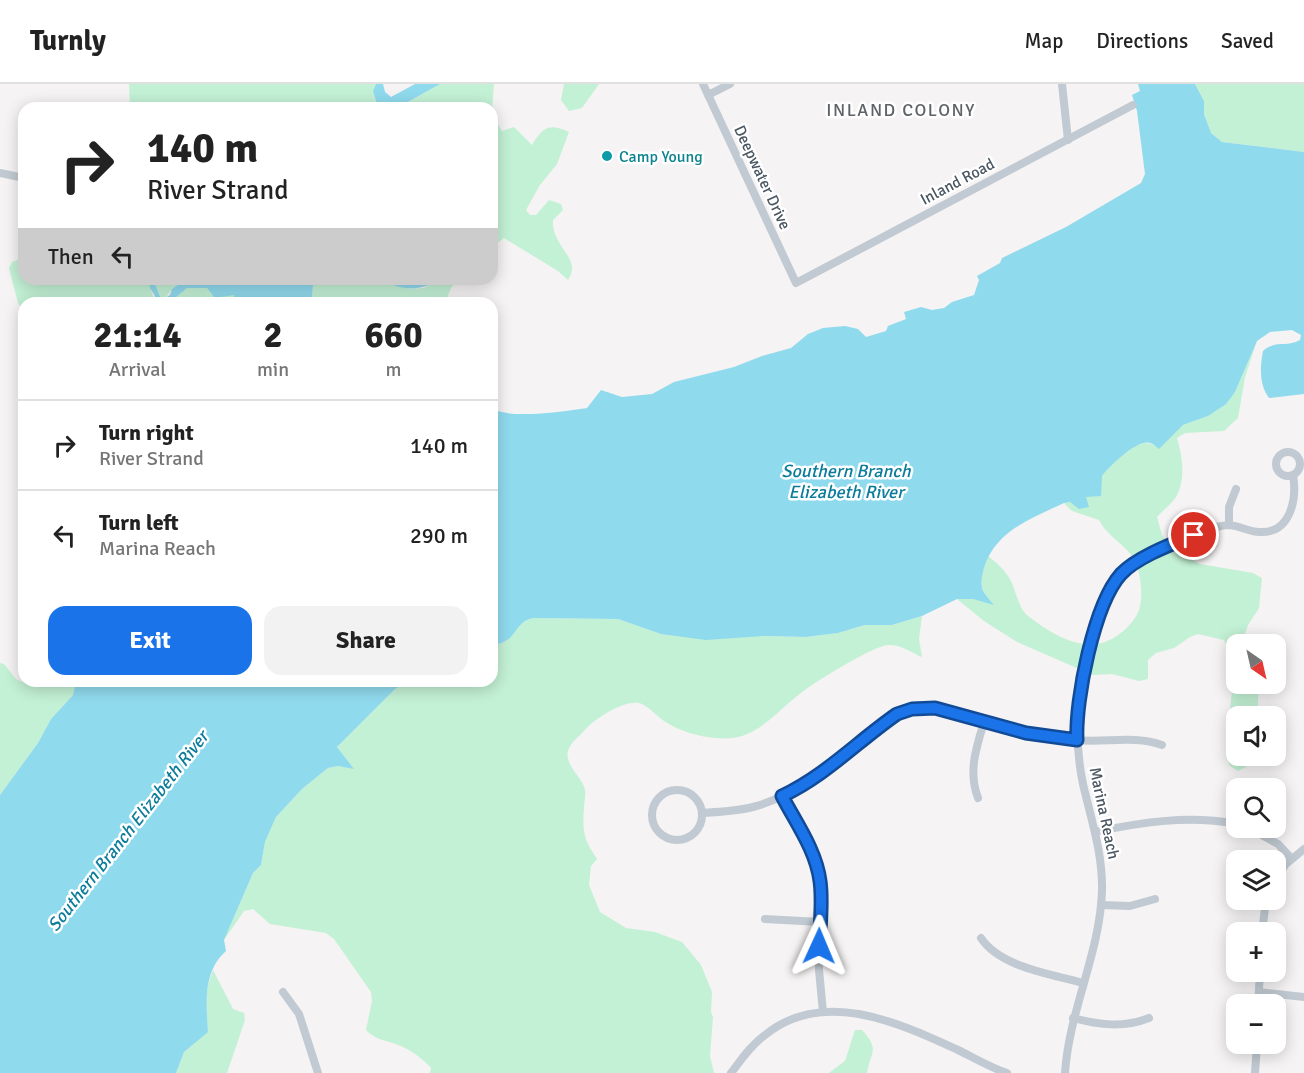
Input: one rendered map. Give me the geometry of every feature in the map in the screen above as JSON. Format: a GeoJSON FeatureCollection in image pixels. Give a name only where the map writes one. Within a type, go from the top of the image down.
{"type":"FeatureCollection","features":[{"type":"Feature","properties":{"kind":"street","name":"Deepwater Drive"},"geometry":{"type":"LineString","coordinates":[[703,84],[796,283]]}},
{"type":"Feature","properties":{"kind":"street"},"geometry":{"type":"LineString","coordinates":[[708,96],[730,84]]}},
{"type":"Feature","properties":{"kind":"street"},"geometry":{"type":"LineString","coordinates":[[1062,84],[1068,140]]}},
{"type":"Feature","properties":{"kind":"street","name":"Inland Road"},"geometry":{"type":"LineString","coordinates":[[796,283],[1133,105]]}},
{"type":"Feature","properties":{"kind":"street"},"geometry":{"type":"LineString","coordinates":[[0,172],[18,176]]}},
{"type":"Feature","properties":{"kind":"street","name":"Marina Reach"},"geometry":{"type":"LineString","coordinates":[[1065,1073],[1068,1039],[1097,929],[1101,905],[1101,868],[1083,784],[1077,740],[1080,693],[1096,626],[1120,575],[1142,560],[1182,540],[1229,525],[1261,532],[1270,531],[1278,526],[1293,508],[1296,491],[1293,475]]}},
{"type":"Feature","properties":{"kind":"street"},"geometry":{"type":"LineString","coordinates":[[1229,525],[1229,507],[1236,489]]}},
{"type":"Feature","properties":{"kind":"street"},"geometry":{"type":"LineString","coordinates":[[703,813],[753,807],[804,786],[881,725],[907,710],[935,708],[1026,733],[1077,740],[1143,740],[1162,745]]}},
{"type":"Feature","properties":{"kind":"street"},"geometry":{"type":"LineString","coordinates":[[978,798],[973,783],[973,769],[984,722]]}},
{"type":"Feature","properties":{"kind":"street"},"geometry":{"type":"LineString","coordinates":[[675,789],[694,796],[703,813],[697,831],[679,840],[673,840],[661,834],[652,817],[658,798],[675,789]]}},
{"type":"Feature","properties":{"kind":"street"},"geometry":{"type":"LineString","coordinates":[[782,796],[815,860],[820,881],[819,970],[823,1012]]}},
{"type":"Feature","properties":{"kind":"street"},"geometry":{"type":"LineString","coordinates":[[1095,832],[1133,824],[1169,820],[1226,823]]}},
{"type":"Feature","properties":{"kind":"street"},"geometry":{"type":"LineString","coordinates":[[1267,838],[1278,844],[1291,858]]}},
{"type":"Feature","properties":{"kind":"street"},"geometry":{"type":"LineString","coordinates":[[1286,865],[1304,849]]}},
{"type":"Feature","properties":{"kind":"street"},"geometry":{"type":"LineString","coordinates":[[1101,905],[1130,906],[1155,899]]}},
{"type":"Feature","properties":{"kind":"street"},"geometry":{"type":"LineString","coordinates":[[765,919],[820,922]]}},
{"type":"Feature","properties":{"kind":"street"},"geometry":{"type":"LineString","coordinates":[[981,938],[1002,958],[1083,983]]}},
{"type":"Feature","properties":{"kind":"street"},"geometry":{"type":"LineString","coordinates":[[1260,982],[1259,992],[1304,997]]}},
{"type":"Feature","properties":{"kind":"street"},"geometry":{"type":"LineString","coordinates":[[283,992],[299,1014],[318,1073]]}},
{"type":"Feature","properties":{"kind":"street"},"geometry":{"type":"LineString","coordinates":[[731,1073],[757,1041],[775,1028],[800,1016],[823,1012],[849,1012],[907,1029],[1006,1073]]}},
{"type":"Feature","properties":{"kind":"street"},"geometry":{"type":"LineString","coordinates":[[1073,1018],[1119,1025],[1149,1018]]}},
{"type":"Feature","properties":{"kind":"street"},"geometry":{"type":"LineString","coordinates":[[1255,1073],[1256,1054]]}},
{"type":"Feature","properties":{"kind":"green space"},"geometry":{"type":"Polygon","coordinates":[[[129,84],[376,84],[373,91],[376,102],[130,102],[129,84]]]}},
{"type":"Feature","properties":{"kind":"green space"},"geometry":{"type":"Polygon","coordinates":[[[440,84],[494,84],[493,102],[408,102],[440,84]]]}},
{"type":"Feature","properties":{"kind":"green space"},"geometry":{"type":"Polygon","coordinates":[[[564,84],[599,84],[582,108],[569,111],[561,100],[564,84]]]}},
{"type":"Feature","properties":{"kind":"green space"},"geometry":{"type":"Polygon","coordinates":[[[1195,84],[1304,84],[1304,152],[1222,142],[1211,133],[1204,114],[1204,101],[1195,84]]]}},
{"type":"Feature","properties":{"kind":"green space"},"geometry":{"type":"Polygon","coordinates":[[[498,125],[502,131],[514,127],[532,145],[547,128],[569,132],[557,164],[540,185],[526,210],[530,215],[536,215],[549,200],[561,204],[563,210],[553,220],[557,238],[572,265],[572,272],[568,280],[558,271],[504,238],[498,242],[498,125]]]}},
{"type":"Feature","properties":{"kind":"green space"},"geometry":{"type":"Polygon","coordinates":[[[18,260],[18,285],[150,285],[153,297],[18,297],[18,303],[9,268],[12,262],[18,260]]]}},
{"type":"Feature","properties":{"kind":"green space"},"geometry":{"type":"Polygon","coordinates":[[[155,285],[186,285],[170,291],[166,297],[160,297],[155,285]]]}},
{"type":"Feature","properties":{"kind":"green space"},"geometry":{"type":"Polygon","coordinates":[[[393,285],[410,289],[424,288],[429,285],[453,285],[447,297],[312,297],[313,286],[393,285]]]}},
{"type":"Feature","properties":{"kind":"green space"},"geometry":{"type":"Polygon","coordinates":[[[187,288],[207,288],[218,297],[176,297],[187,288]]]}},
{"type":"Feature","properties":{"kind":"green space"},"geometry":{"type":"Polygon","coordinates":[[[1257,341],[1245,377],[1238,418],[1224,431],[1185,433],[1177,438],[1182,481],[1173,501],[1157,517],[1162,535],[1174,551],[1200,564],[1253,573],[1262,578],[1259,608],[1245,634],[1226,634],[1226,644],[1224,640],[1198,634],[1190,637],[1174,648],[1156,653],[1148,660],[1148,679],[1139,681],[1112,674],[1093,675],[1017,642],[984,621],[957,599],[973,599],[993,604],[982,586],[983,570],[988,556],[1008,575],[1019,604],[1025,613],[1055,634],[1092,645],[1109,640],[1124,631],[1135,617],[1140,605],[1141,584],[1135,561],[1131,554],[1108,533],[1099,520],[1072,511],[1064,503],[1070,502],[1088,507],[1085,497],[1120,456],[1146,443],[1159,448],[1183,425],[1208,416],[1235,392],[1257,341]]]}},
{"type":"Feature","properties":{"kind":"green space"},"geometry":{"type":"Polygon","coordinates":[[[922,616],[919,639],[922,657],[892,645],[870,651],[818,681],[766,723],[742,736],[713,738],[681,730],[664,721],[642,704],[636,703],[619,707],[602,716],[574,741],[567,754],[585,790],[584,830],[589,846],[597,859],[591,866],[589,885],[600,912],[626,928],[655,932],[682,942],[701,965],[712,992],[710,1056],[714,1073],[430,1073],[431,1068],[416,1054],[377,1038],[366,1030],[372,1001],[371,992],[334,939],[326,933],[270,924],[253,909],[244,911],[224,940],[253,873],[261,865],[265,842],[276,817],[302,789],[328,768],[338,766],[353,768],[337,747],[398,687],[498,687],[498,644],[509,639],[526,621],[534,618],[618,619],[661,634],[806,637],[838,633],[865,625],[892,625],[922,616]]]}},
{"type":"Feature","properties":{"kind":"green space"},"geometry":{"type":"Polygon","coordinates":[[[0,663],[4,664],[18,680],[18,687],[75,687],[73,695],[51,719],[38,743],[0,795],[0,663]]]}},
{"type":"Feature","properties":{"kind":"green space"},"geometry":{"type":"Polygon","coordinates":[[[1232,694],[1258,694],[1258,706],[1231,706],[1232,694]]]}},
{"type":"Feature","properties":{"kind":"green space"},"geometry":{"type":"Polygon","coordinates":[[[1230,766],[1247,766],[1238,771],[1230,766]]]}},
{"type":"Feature","properties":{"kind":"green space"},"geometry":{"type":"Polygon","coordinates":[[[213,970],[233,1009],[244,1013],[245,1020],[227,1073],[176,1073],[184,1052],[208,1031],[207,993],[213,970]]]}},
{"type":"Feature","properties":{"kind":"green space"},"geometry":{"type":"Polygon","coordinates":[[[855,1030],[862,1030],[873,1047],[867,1073],[829,1073],[845,1061],[855,1030]]]}},
{"type":"Feature","properties":{"kind":"water"},"geometry":{"type":"Polygon","coordinates":[[[376,84],[383,84],[385,92],[391,97],[415,84],[440,84],[408,102],[376,102],[373,91],[376,84]]]}},
{"type":"Feature","properties":{"kind":"water","name":"Southern Branch Elizabeth River"},"geometry":{"type":"Polygon","coordinates":[[[1138,84],[1195,84],[1204,101],[1204,114],[1211,133],[1222,142],[1304,152],[1304,394],[1269,398],[1266,393],[1261,375],[1263,351],[1273,345],[1300,340],[1301,335],[1292,330],[1270,332],[1257,341],[1235,392],[1226,404],[1208,416],[1183,425],[1159,449],[1151,443],[1145,443],[1124,454],[1102,476],[1101,496],[1086,497],[1089,507],[1079,509],[1070,502],[1064,503],[1028,520],[1006,535],[989,555],[982,574],[982,588],[994,605],[973,599],[957,599],[922,616],[892,625],[865,625],[838,633],[806,637],[764,636],[706,640],[661,634],[618,619],[534,618],[523,623],[511,637],[498,644],[498,411],[524,414],[587,408],[601,390],[622,397],[652,394],[674,382],[734,367],[791,348],[808,334],[823,328],[845,326],[858,329],[866,337],[886,331],[888,326],[906,319],[904,312],[921,307],[932,310],[944,308],[952,302],[974,295],[979,280],[977,276],[1000,263],[1002,258],[1066,227],[1141,183],[1145,174],[1137,111],[1132,95],[1140,91],[1138,84]]]}},
{"type":"Feature","properties":{"kind":"water"},"geometry":{"type":"Polygon","coordinates":[[[149,285],[155,285],[160,297],[155,297],[149,285]]]}},
{"type":"Feature","properties":{"kind":"water"},"geometry":{"type":"Polygon","coordinates":[[[178,285],[314,285],[312,297],[234,297],[234,295],[214,297],[207,288],[187,288],[176,297],[167,297],[178,285]]]}},
{"type":"Feature","properties":{"kind":"water"},"geometry":{"type":"Polygon","coordinates":[[[393,285],[428,285],[418,288],[393,285]]]}},
{"type":"Feature","properties":{"kind":"water","name":"Southern Branch Elizabeth River"},"geometry":{"type":"Polygon","coordinates":[[[75,687],[398,687],[337,747],[354,769],[338,766],[328,768],[302,789],[276,817],[265,842],[261,865],[253,873],[224,940],[226,951],[213,968],[207,999],[208,1032],[184,1052],[176,1073],[0,1073],[0,795],[38,743],[51,719],[73,695],[75,687]]]}},
{"type":"Feature","properties":{"kind":"place","name":"Camp Young"},"geometry":{"type":"Point","coordinates":[607,156]}},
{"type":"Feature","properties":{"kind":"district","name":"INLAND COLONY"},"geometry":{"type":"Point","coordinates":[901,110]}},
{"type":"Feature","properties":{"kind":"route"},"geometry":{"type":"LineString","coordinates":[[819,946],[821,898],[819,876],[810,848],[782,796],[804,786],[897,714],[922,707],[948,711],[1026,733],[1077,740],[1080,693],[1087,662],[1096,626],[1113,587],[1120,575],[1129,568],[1194,535]]}}]}
